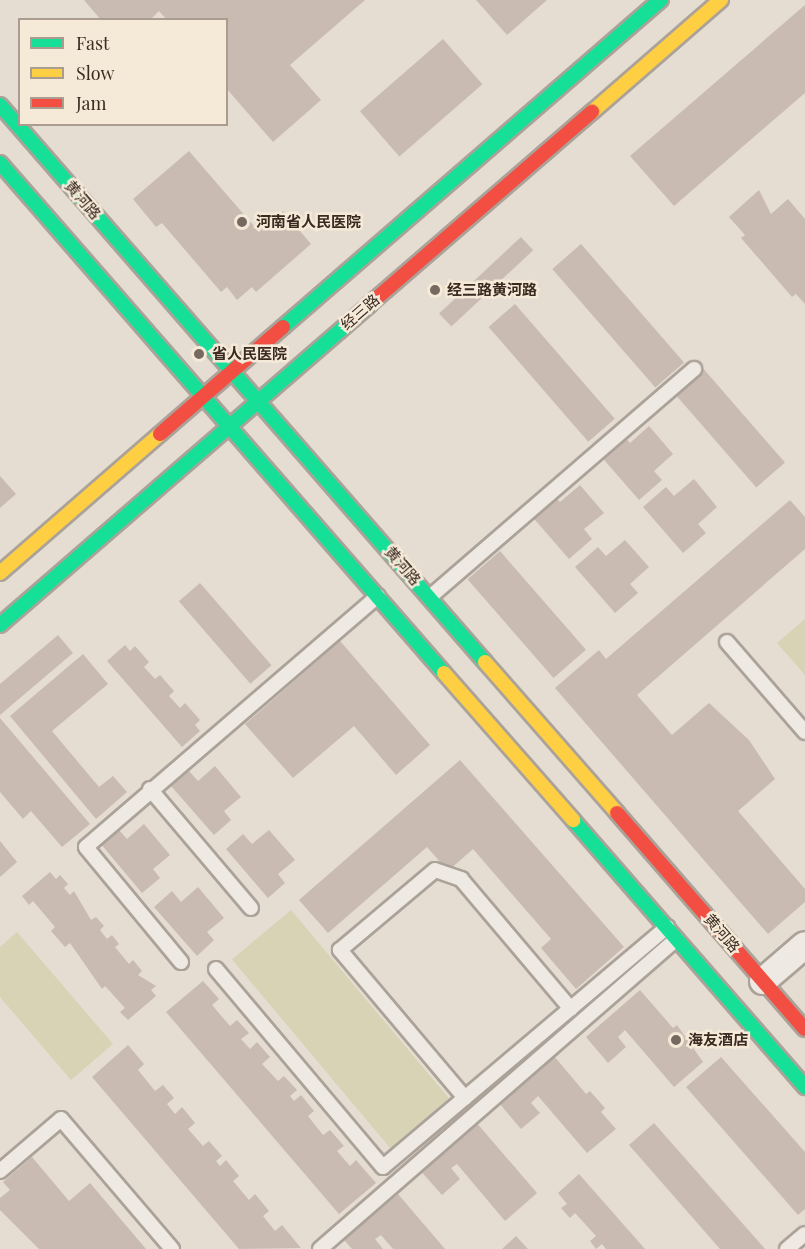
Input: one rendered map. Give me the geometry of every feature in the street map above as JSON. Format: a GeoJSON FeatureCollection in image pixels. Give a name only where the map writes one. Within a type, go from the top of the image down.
{"type":"FeatureCollection","features":[{"type":"Feature","properties":{"kind":"main road"},"geometry":{"type":"LineString","coordinates":[[0,573],[660,0]]}},
{"type":"Feature","properties":{"kind":"main road","name":"经三路"},"geometry":{"type":"LineString","coordinates":[[0,625],[721,0]]}},
{"type":"Feature","properties":{"kind":"main road","name":"黄河路"},"geometry":{"type":"LineString","coordinates":[[0,105],[18,126]]}},
{"type":"Feature","properties":{"kind":"main road","name":"黄河路"},"geometry":{"type":"LineString","coordinates":[[18,126],[805,1029]]}},
{"type":"Feature","properties":{"kind":"main road"},"geometry":{"type":"LineString","coordinates":[[0,163],[805,1087]]}},
{"type":"Feature","properties":{"kind":"street"},"geometry":{"type":"LineString","coordinates":[[763,981],[805,945]]}},
{"type":"Feature","properties":{"kind":"lane"},"geometry":{"type":"LineString","coordinates":[[430,597],[693,369]]}},
{"type":"Feature","properties":{"kind":"lane"},"geometry":{"type":"LineString","coordinates":[[181,962],[86,847],[150,789],[378,596]]}},
{"type":"Feature","properties":{"kind":"lane"},"geometry":{"type":"LineString","coordinates":[[727,642],[805,732]]}},
{"type":"Feature","properties":{"kind":"lane"},"geometry":{"type":"LineString","coordinates":[[150,789],[250,908]]}},
{"type":"Feature","properties":{"kind":"lane"},"geometry":{"type":"LineString","coordinates":[[465,1098],[340,950],[435,870],[461,879],[571,1009]]}},
{"type":"Feature","properties":{"kind":"lane"},"geometry":{"type":"LineString","coordinates":[[216,969],[383,1167],[571,1009],[671,933]]}},
{"type":"Feature","properties":{"kind":"lane"},"geometry":{"type":"LineString","coordinates":[[320,1249],[671,933]]}},
{"type":"Feature","properties":{"kind":"lane"},"geometry":{"type":"LineString","coordinates":[[0,1171],[61,1119],[172,1249]]}},
{"type":"Feature","properties":{"kind":"lane"},"geometry":{"type":"LineString","coordinates":[[788,1249],[805,1234]]}},
{"type":"Feature","properties":{"kind":"shaded area"},"geometry":{"type":"Polygon","coordinates":[[[805,619],[805,675],[777,643],[805,619]]]}},
{"type":"Feature","properties":{"kind":"shaded area"},"geometry":{"type":"Polygon","coordinates":[[[291,910],[449,1098],[390,1148],[232,959],[291,910]]]}},
{"type":"Feature","properties":{"kind":"shaded area"},"geometry":{"type":"Polygon","coordinates":[[[17,932],[113,1044],[71,1080],[0,997],[0,947],[17,932]]]}},
{"type":"Feature","properties":{"kind":"building"},"geometry":{"type":"Polygon","coordinates":[[[84,0],[365,0],[290,65],[321,100],[273,142],[228,90],[228,18],[165,18],[159,11],[152,18],[99,18],[84,0]]]}},
{"type":"Feature","properties":{"kind":"building"},"geometry":{"type":"Polygon","coordinates":[[[476,0],[547,0],[507,35],[476,0]]]}},
{"type":"Feature","properties":{"kind":"building"},"geometry":{"type":"Polygon","coordinates":[[[805,5],[805,93],[674,206],[630,156],[805,5]]]}},
{"type":"Feature","properties":{"kind":"building"},"geometry":{"type":"Polygon","coordinates":[[[443,39],[482,84],[399,156],[360,111],[443,39]]]}},
{"type":"Feature","properties":{"kind":"building"},"geometry":{"type":"Polygon","coordinates":[[[189,151],[259,232],[283,211],[311,244],[256,292],[252,287],[237,300],[227,287],[221,292],[162,223],[156,227],[133,199],[189,151]]]}},
{"type":"Feature","properties":{"kind":"building"},"geometry":{"type":"Polygon","coordinates":[[[759,190],[771,214],[788,199],[805,219],[805,304],[796,294],[792,297],[741,238],[745,235],[729,217],[759,190]]]}},
{"type":"Feature","properties":{"kind":"building"},"geometry":{"type":"Polygon","coordinates":[[[521,237],[533,250],[451,327],[439,313],[521,237]]]}},
{"type":"Feature","properties":{"kind":"building"},"geometry":{"type":"Polygon","coordinates":[[[581,244],[684,362],[655,387],[552,269],[581,244]]]}},
{"type":"Feature","properties":{"kind":"building"},"geometry":{"type":"Polygon","coordinates":[[[515,304],[615,419],[588,442],[489,327],[515,304]]]}},
{"type":"Feature","properties":{"kind":"building"},"geometry":{"type":"Polygon","coordinates":[[[701,366],[785,463],[756,488],[672,391],[701,366]]]}},
{"type":"Feature","properties":{"kind":"building"},"geometry":{"type":"Polygon","coordinates":[[[649,426],[673,454],[654,471],[662,480],[639,500],[599,454],[622,434],[630,443],[649,426]]]}},
{"type":"Feature","properties":{"kind":"building"},"geometry":{"type":"Polygon","coordinates":[[[0,476],[16,494],[0,508],[0,476]]]}},
{"type":"Feature","properties":{"kind":"building"},"geometry":{"type":"Polygon","coordinates":[[[694,479],[717,507],[698,524],[706,533],[683,553],[643,507],[666,487],[674,496],[694,479]]]}},
{"type":"Feature","properties":{"kind":"building"},"geometry":{"type":"Polygon","coordinates":[[[580,485],[604,513],[584,529],[592,539],[569,559],[529,513],[552,493],[560,502],[580,485]]]}},
{"type":"Feature","properties":{"kind":"building"},"geometry":{"type":"Polygon","coordinates":[[[790,500],[805,517],[805,549],[637,695],[672,735],[709,703],[749,740],[775,779],[738,811],[805,889],[805,902],[768,934],[555,688],[599,650],[606,659],[790,500]]]}},
{"type":"Feature","properties":{"kind":"building"},"geometry":{"type":"Polygon","coordinates":[[[625,540],[649,567],[630,584],[638,593],[615,613],[575,567],[598,547],[606,556],[625,540]]]}},
{"type":"Feature","properties":{"kind":"building"},"geometry":{"type":"Polygon","coordinates":[[[500,551],[586,650],[553,678],[468,579],[500,551]]]}},
{"type":"Feature","properties":{"kind":"building"},"geometry":{"type":"Polygon","coordinates":[[[200,583],[272,665],[250,684],[179,601],[200,583]]]}},
{"type":"Feature","properties":{"kind":"building"},"geometry":{"type":"Polygon","coordinates":[[[58,635],[73,653],[0,715],[0,684],[58,635]]]}},
{"type":"Feature","properties":{"kind":"building"},"geometry":{"type":"Polygon","coordinates":[[[340,641],[430,745],[396,775],[354,726],[293,778],[245,724],[340,641]]]}},
{"type":"Feature","properties":{"kind":"building"},"geometry":{"type":"Polygon","coordinates":[[[125,645],[130,651],[135,646],[149,662],[144,667],[155,679],[160,675],[174,691],[169,696],[180,708],[185,703],[200,720],[195,725],[200,731],[182,747],[107,661],[125,645]]]}},
{"type":"Feature","properties":{"kind":"building"},"geometry":{"type":"Polygon","coordinates":[[[83,654],[108,684],[52,731],[99,787],[113,776],[127,792],[96,819],[10,716],[83,654]]]}},
{"type":"Feature","properties":{"kind":"building"},"geometry":{"type":"Polygon","coordinates":[[[0,718],[90,824],[62,847],[31,811],[23,819],[0,792],[0,718]]]}},
{"type":"Feature","properties":{"kind":"building"},"geometry":{"type":"Polygon","coordinates":[[[460,760],[624,947],[576,989],[541,948],[551,939],[473,849],[448,871],[427,847],[328,933],[299,900],[460,760]]]}},
{"type":"Feature","properties":{"kind":"building"},"geometry":{"type":"Polygon","coordinates":[[[215,766],[241,797],[224,811],[231,820],[214,835],[171,786],[189,771],[198,781],[215,766]]]}},
{"type":"Feature","properties":{"kind":"building"},"geometry":{"type":"Polygon","coordinates":[[[144,824],[170,855],[153,869],[160,878],[142,893],[100,843],[118,829],[127,839],[144,824]]]}},
{"type":"Feature","properties":{"kind":"building"},"geometry":{"type":"Polygon","coordinates":[[[269,830],[295,860],[278,874],[285,883],[268,898],[226,849],[243,834],[252,844],[269,830]]]}},
{"type":"Feature","properties":{"kind":"building"},"geometry":{"type":"Polygon","coordinates":[[[0,841],[17,862],[0,877],[0,841]]]}},
{"type":"Feature","properties":{"kind":"building"},"geometry":{"type":"Polygon","coordinates":[[[50,872],[56,879],[60,875],[68,884],[64,888],[70,895],[74,891],[91,920],[96,917],[104,926],[100,930],[107,939],[112,935],[119,944],[115,947],[129,964],[133,960],[142,971],[138,975],[156,986],[151,990],[156,996],[128,1020],[120,1012],[125,1008],[105,986],[102,989],[70,943],[65,947],[51,931],[55,927],[33,901],[29,905],[22,896],[50,872]]]}},
{"type":"Feature","properties":{"kind":"building"},"geometry":{"type":"Polygon","coordinates":[[[198,887],[224,918],[207,932],[214,940],[197,956],[154,907],[172,891],[181,902],[198,887]]]}},
{"type":"Feature","properties":{"kind":"building"},"geometry":{"type":"Polygon","coordinates":[[[203,981],[219,999],[212,1005],[230,1026],[237,1020],[249,1033],[241,1039],[250,1049],[257,1042],[270,1057],[262,1064],[278,1081],[284,1076],[297,1090],[290,1096],[294,1101],[301,1095],[314,1111],[308,1116],[323,1135],[330,1130],[344,1146],[337,1151],[350,1166],[356,1160],[376,1183],[339,1214],[166,1012],[203,981]]]}},
{"type":"Feature","properties":{"kind":"building"},"geometry":{"type":"Polygon","coordinates":[[[640,990],[673,1028],[677,1025],[703,1062],[674,1087],[625,1030],[618,1037],[626,1047],[608,1063],[586,1037],[640,990]]]}},
{"type":"Feature","properties":{"kind":"building"},"geometry":{"type":"Polygon","coordinates":[[[128,1045],[144,1064],[138,1070],[155,1091],[163,1085],[174,1098],[167,1104],[175,1114],[182,1107],[195,1123],[188,1129],[203,1146],[209,1141],[222,1156],[216,1161],[220,1166],[226,1160],[239,1176],[233,1181],[249,1200],[255,1194],[269,1211],[263,1216],[275,1231],[282,1225],[301,1248],[239,1249],[92,1077],[128,1045]]]}},
{"type":"Feature","properties":{"kind":"building"},"geometry":{"type":"Polygon","coordinates":[[[554,1056],[586,1094],[590,1091],[605,1108],[601,1112],[616,1129],[587,1153],[538,1096],[531,1103],[540,1113],[521,1129],[499,1103],[554,1056]]]}},
{"type":"Feature","properties":{"kind":"building"},"geometry":{"type":"Polygon","coordinates":[[[721,1057],[805,1152],[805,1209],[798,1215],[686,1087],[721,1057]]]}},
{"type":"Feature","properties":{"kind":"building"},"geometry":{"type":"Polygon","coordinates":[[[475,1121],[537,1193],[505,1221],[457,1164],[451,1168],[460,1179],[442,1195],[419,1169],[475,1121]]]}},
{"type":"Feature","properties":{"kind":"building"},"geometry":{"type":"Polygon","coordinates":[[[654,1123],[765,1249],[720,1249],[629,1145],[654,1123]]]}},
{"type":"Feature","properties":{"kind":"building"},"geometry":{"type":"Polygon","coordinates":[[[32,1157],[69,1201],[90,1183],[146,1249],[39,1249],[0,1210],[0,1198],[10,1190],[3,1182],[32,1157]]]}},
{"type":"Feature","properties":{"kind":"building"},"geometry":{"type":"Polygon","coordinates":[[[579,1174],[645,1249],[606,1249],[602,1244],[596,1249],[590,1241],[596,1236],[575,1213],[570,1218],[561,1208],[567,1204],[558,1193],[579,1174]]]}},
{"type":"Feature","properties":{"kind":"building"},"geometry":{"type":"Polygon","coordinates":[[[398,1194],[445,1249],[393,1249],[381,1235],[375,1239],[383,1249],[352,1249],[344,1240],[398,1194]]]}},
{"type":"Feature","properties":{"kind":"building"},"geometry":{"type":"Polygon","coordinates":[[[516,1236],[528,1249],[502,1249],[516,1236]]]}},
{"type":"Feature","properties":{"kind":"traffic: fast"},"geometry":{"type":"LineString","coordinates":[[283,327],[661,0]]}},
{"type":"Feature","properties":{"kind":"traffic: fast"},"geometry":{"type":"LineString","coordinates":[[0,105],[18,126]]}},
{"type":"Feature","properties":{"kind":"traffic: fast"},"geometry":{"type":"LineString","coordinates":[[18,126],[485,662]]}},
{"type":"Feature","properties":{"kind":"traffic: fast"},"geometry":{"type":"LineString","coordinates":[[0,163],[444,673]]}},
{"type":"Feature","properties":{"kind":"traffic: fast"},"geometry":{"type":"LineString","coordinates":[[0,625],[370,304]]}},
{"type":"Feature","properties":{"kind":"traffic: fast"},"geometry":{"type":"LineString","coordinates":[[573,820],[805,1087]]}},
{"type":"Feature","properties":{"kind":"traffic: slow"},"geometry":{"type":"LineString","coordinates":[[592,112],[721,0]]}},
{"type":"Feature","properties":{"kind":"traffic: slow"},"geometry":{"type":"LineString","coordinates":[[0,573],[160,434]]}},
{"type":"Feature","properties":{"kind":"traffic: slow"},"geometry":{"type":"LineString","coordinates":[[485,662],[617,813]]}},
{"type":"Feature","properties":{"kind":"traffic: slow"},"geometry":{"type":"LineString","coordinates":[[444,673],[573,820]]}},
{"type":"Feature","properties":{"kind":"traffic: jam"},"geometry":{"type":"LineString","coordinates":[[370,304],[592,112]]}},
{"type":"Feature","properties":{"kind":"traffic: jam"},"geometry":{"type":"LineString","coordinates":[[160,434],[283,327]]}},
{"type":"Feature","properties":{"kind":"traffic: jam"},"geometry":{"type":"LineString","coordinates":[[617,813],[805,1029]]}},
{"type":"Feature","properties":{"kind":"place","name":"河南省人民医院"},"geometry":{"type":"Point","coordinates":[242,222]}},
{"type":"Feature","properties":{"kind":"place","name":"经三路黄河路"},"geometry":{"type":"Point","coordinates":[435,290]}},
{"type":"Feature","properties":{"kind":"place","name":"省人民医院"},"geometry":{"type":"Point","coordinates":[199,354]}},
{"type":"Feature","properties":{"kind":"place","name":"海友酒店"},"geometry":{"type":"Point","coordinates":[676,1040]}}]}
